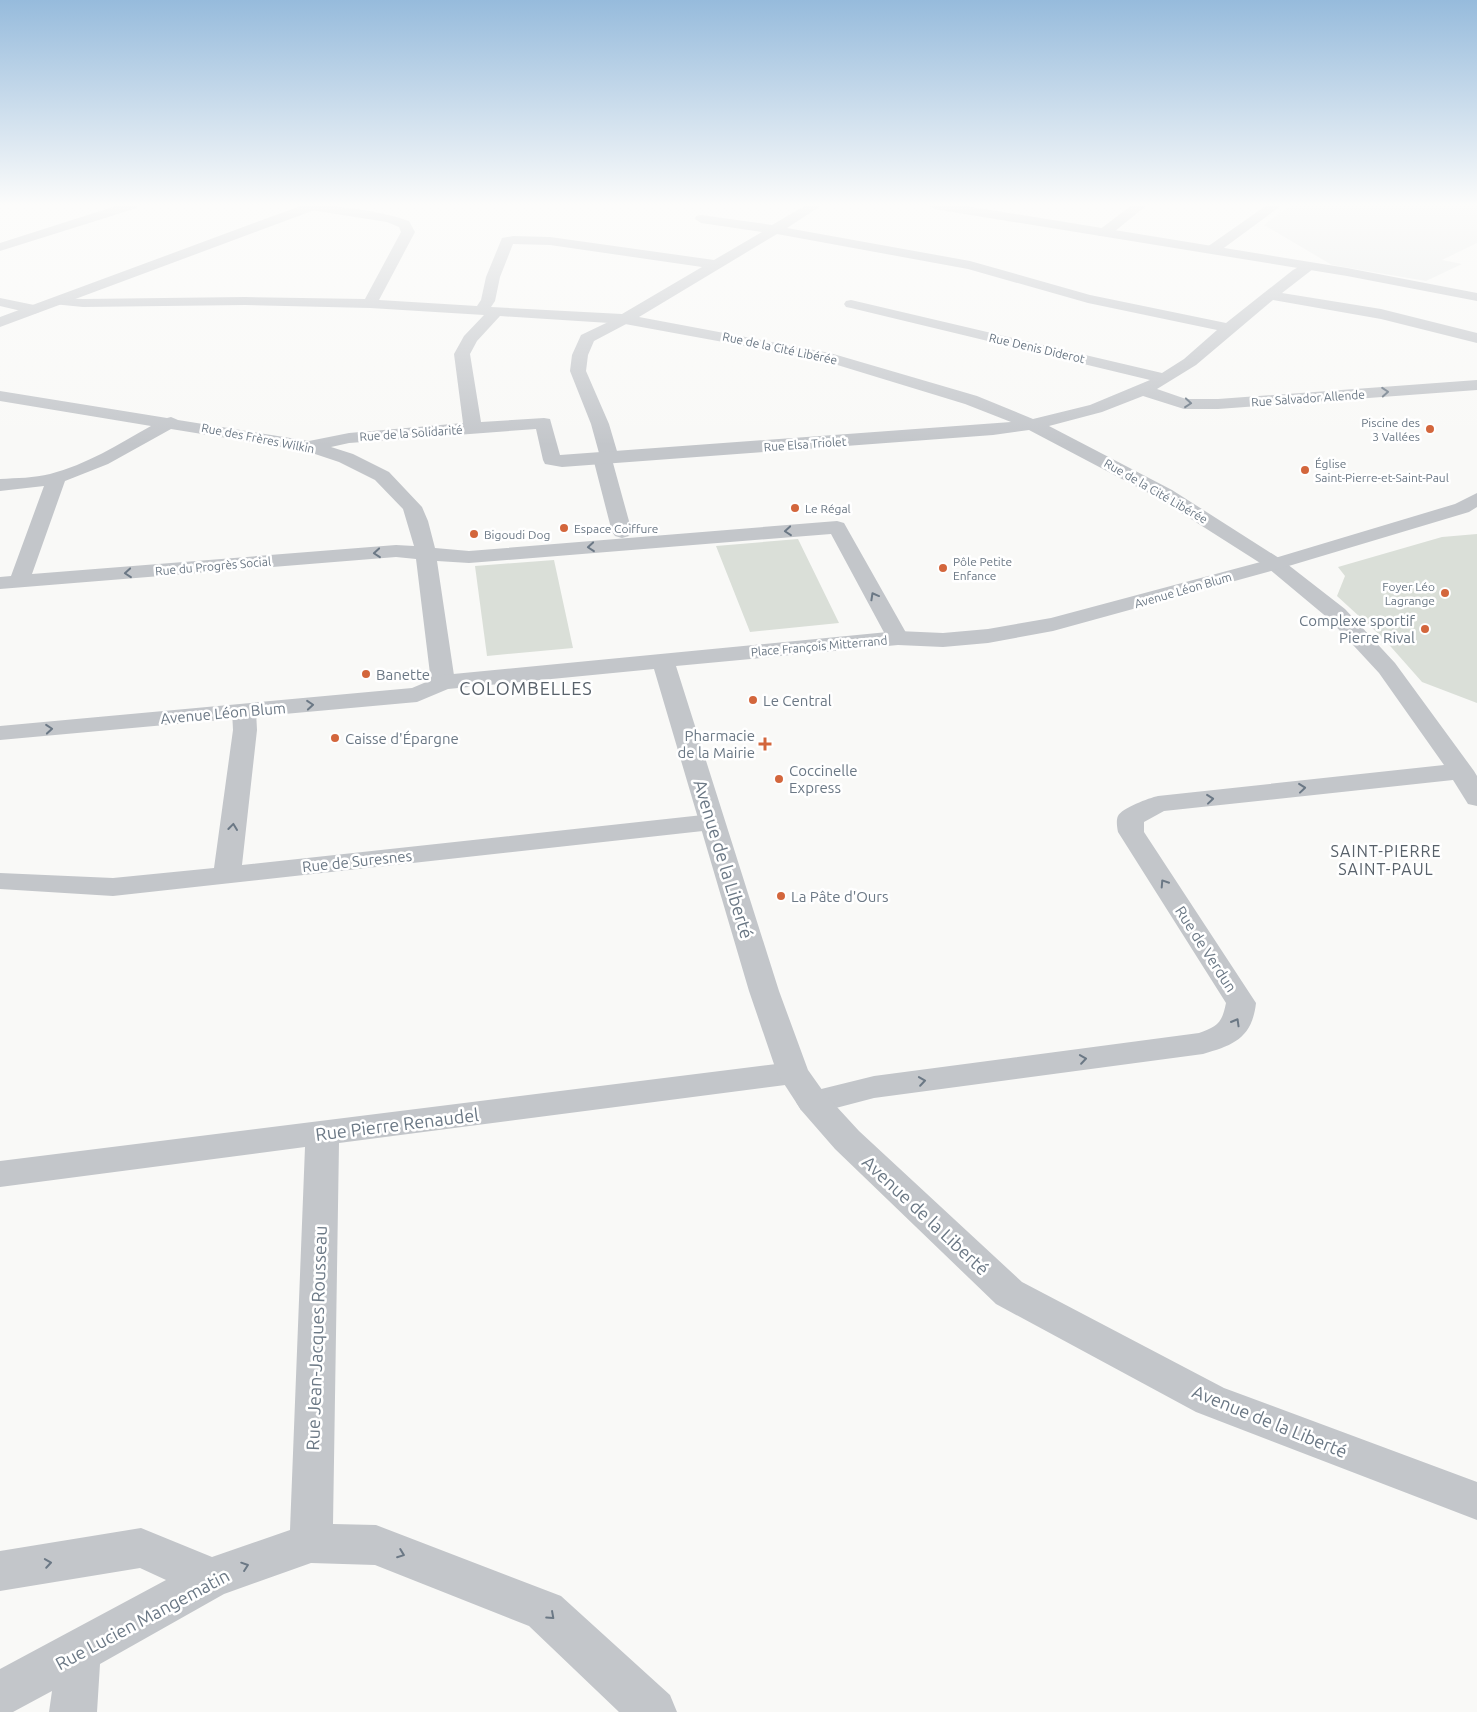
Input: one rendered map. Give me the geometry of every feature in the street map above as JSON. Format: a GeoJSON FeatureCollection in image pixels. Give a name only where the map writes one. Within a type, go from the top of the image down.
{"type":"FeatureCollection","features":[{"type":"Feature","properties":{"kind":"street"},"geometry":{"type":"LineString","coordinates":[[0,322],[101,285]]}},
{"type":"Feature","properties":{"kind":"street"},"geometry":{"type":"LineString","coordinates":[[370,304],[380,285]]}},
{"type":"Feature","properties":{"kind":"street"},"geometry":{"type":"LineString","coordinates":[[489,310],[488,301],[491,285]]}},
{"type":"Feature","properties":{"kind":"street"},"geometry":{"type":"LineString","coordinates":[[622,532],[600,424],[578,371],[580,355],[587,338],[625,319],[684,285]]}},
{"type":"Feature","properties":{"kind":"street"},"geometry":{"type":"LineString","coordinates":[[1039,285],[1088,299],[1228,328]]}},
{"type":"Feature","properties":{"kind":"street"},"geometry":{"type":"LineString","coordinates":[[1031,424],[1064,417],[1110,403],[1142,390],[1164,378],[1190,361],[1228,328],[1283,285]]}},
{"type":"Feature","properties":{"kind":"street"},"geometry":{"type":"LineString","coordinates":[[1418,285],[1477,298]]}},
{"type":"Feature","properties":{"kind":"street"},"geometry":{"type":"LineString","coordinates":[[1270,295],[1381,314],[1477,338]]}},
{"type":"Feature","properties":{"kind":"street","name":"Rue de la Cité Libérée"},"geometry":{"type":"LineString","coordinates":[[58,301],[83,303],[245,301],[370,304],[625,319],[824,356],[962,398],[1031,424],[1165,494],[1275,564],[1337,614],[1387,668],[1461,771],[1477,798]]}},
{"type":"Feature","properties":{"kind":"street"},"geometry":{"type":"LineString","coordinates":[[0,302],[34,309]]}},
{"type":"Feature","properties":{"kind":"street","name":"Rue Denis Diderot"},"geometry":{"type":"LineString","coordinates":[[851,304],[1164,378]]}},
{"type":"Feature","properties":{"kind":"street","name":"Rue de la Solidarité"},"geometry":{"type":"LineString","coordinates":[[309,446],[349,438],[473,428],[462,354],[489,310]]}},
{"type":"Feature","properties":{"kind":"street","name":"Rue Salvador Allende"},"geometry":{"type":"LineString","coordinates":[[1142,390],[1184,404],[1218,404],[1477,385]]}},
{"type":"Feature","properties":{"kind":"street","name":"Rue des Frères Wilkin"},"geometry":{"type":"LineString","coordinates":[[0,396],[74,409],[171,422],[309,446],[346,458],[382,476],[412,507],[418,521],[426,553],[443,682]]}},
{"type":"Feature","properties":{"kind":"street"},"geometry":{"type":"LineString","coordinates":[[0,484],[57,478],[94,465],[171,422]]}},
{"type":"Feature","properties":{"kind":"street","name":"Rue Elsa Triolet"},"geometry":{"type":"LineString","coordinates":[[473,428],[544,423],[552,460],[578,460],[994,430],[1031,424]]}},
{"type":"Feature","properties":{"kind":"street"},"geometry":{"type":"LineString","coordinates":[[9,583],[57,478]]}},
{"type":"Feature","properties":{"kind":"street","name":"Avenue Léon Blum"},"geometry":{"type":"LineString","coordinates":[[898,638],[943,640],[1053,624],[1275,564],[1472,505]]}},
{"type":"Feature","properties":{"kind":"street","name":"Place François Mitterrand"},"geometry":{"type":"LineString","coordinates":[[426,553],[469,557],[837,526],[898,638],[443,682]]}},
{"type":"Feature","properties":{"kind":"street","name":"Rue du Progrès Social"},"geometry":{"type":"LineString","coordinates":[[9,583],[396,551],[426,553]]}},
{"type":"Feature","properties":{"kind":"street","name":"Avenue de la Liberté"},"geometry":{"type":"LineString","coordinates":[[663,661],[764,991],[803,1088],[847,1140],[1009,1293],[1210,1400],[1477,1501]]}},
{"type":"Feature","properties":{"kind":"street","name":"Avenue Léon Blum"},"geometry":{"type":"LineString","coordinates":[[0,733],[417,695],[443,682]]}},
{"type":"Feature","properties":{"kind":"street"},"geometry":{"type":"LineString","coordinates":[[227,875],[245,730],[244,711]]}},
{"type":"Feature","properties":{"kind":"street","name":"Rue de Verdun"},"geometry":{"type":"LineString","coordinates":[[803,1088],[874,1087],[1203,1043],[1228,1034],[1240,1019],[1241,1003],[1131,832],[1130,818],[1158,804],[1461,771]]}},
{"type":"Feature","properties":{"kind":"street","name":"Rue de Suresnes"},"geometry":{"type":"LineString","coordinates":[[0,881],[113,887],[712,822]]}},
{"type":"Feature","properties":{"kind":"street","name":"Rue Pierre Renaudel"},"geometry":{"type":"LineString","coordinates":[[0,1174],[322,1133],[803,1088]]}},
{"type":"Feature","properties":{"kind":"street","name":"Rue Jean-Jacques Rousseau"},"geometry":{"type":"LineString","coordinates":[[311,1543],[322,1133]]}},
{"type":"Feature","properties":{"kind":"street","name":"Rue Lucien Mangematin"},"geometry":{"type":"LineString","coordinates":[[0,1694],[211,1578],[311,1543],[376,1544],[545,1611],[653,1712]]}},
{"type":"Feature","properties":{"kind":"street"},"geometry":{"type":"LineString","coordinates":[[0,1570],[141,1548],[211,1578]]}},
{"type":"Feature","properties":{"kind":"street"},"geometry":{"type":"LineString","coordinates":[[73,1712],[78,1652]]}},
{"type":"Feature","properties":{"kind":"shaded area","name":"Complexe sportif Pierre Rival"},"geometry":{"type":"Polygon","coordinates":[[[1477,534],[1477,703],[1422,682],[1384,639],[1337,596],[1345,576],[1338,567],[1442,537],[1477,534]]]}},
{"type":"Feature","properties":{"kind":"shaded area"},"geometry":{"type":"Polygon","coordinates":[[[798,539],[839,623],[750,632],[716,546],[798,539]]]}},
{"type":"Feature","properties":{"kind":"shaded area"},"geometry":{"type":"Polygon","coordinates":[[[554,560],[573,648],[487,656],[475,566],[554,560]]]}},
{"type":"Feature","properties":{"kind":"place","name":"Piscine des 3 Vallées"},"geometry":{"type":"Point","coordinates":[1430,429]}},
{"type":"Feature","properties":{"kind":"place","name":"Église Saint-Pierre-et-Saint-Paul"},"geometry":{"type":"Point","coordinates":[1305,470]}},
{"type":"Feature","properties":{"kind":"place","name":"Le Régal"},"geometry":{"type":"Point","coordinates":[795,508]}},
{"type":"Feature","properties":{"kind":"place","name":"Espace Coiffure"},"geometry":{"type":"Point","coordinates":[564,528]}},
{"type":"Feature","properties":{"kind":"place","name":"Bigoudi Dog"},"geometry":{"type":"Point","coordinates":[474,534]}},
{"type":"Feature","properties":{"kind":"place","name":"Pôle Petite Enfance"},"geometry":{"type":"Point","coordinates":[943,568]}},
{"type":"Feature","properties":{"kind":"place","name":"Foyer Léo Lagrange"},"geometry":{"type":"Point","coordinates":[1445,593]}},
{"type":"Feature","properties":{"kind":"place","name":"Complexe sportif Pierre Rival"},"geometry":{"type":"Point","coordinates":[1425,629]}},
{"type":"Feature","properties":{"kind":"place","name":"Banette"},"geometry":{"type":"Point","coordinates":[366,674]}},
{"type":"Feature","properties":{"kind":"place","name":"Le Central"},"geometry":{"type":"Point","coordinates":[753,700]}},
{"type":"Feature","properties":{"kind":"place","name":"Caisse d'Épargne"},"geometry":{"type":"Point","coordinates":[335,738]}},
{"type":"Feature","properties":{"kind":"place","name":"Pharmacie de la Mairie"},"geometry":{"type":"Point","coordinates":[765,744]}},
{"type":"Feature","properties":{"kind":"place","name":"Coccinelle Express"},"geometry":{"type":"Point","coordinates":[779,779]}},
{"type":"Feature","properties":{"kind":"place","name":"La Pâte d'Ours"},"geometry":{"type":"Point","coordinates":[781,896]}},
{"type":"Feature","properties":{"kind":"district","name":"COLOMBELLES"},"geometry":{"type":"Point","coordinates":[526,688]}},
{"type":"Feature","properties":{"kind":"district","name":"SAINT-PIERRE SAINT-PAUL"},"geometry":{"type":"Point","coordinates":[1386,860]}}]}
